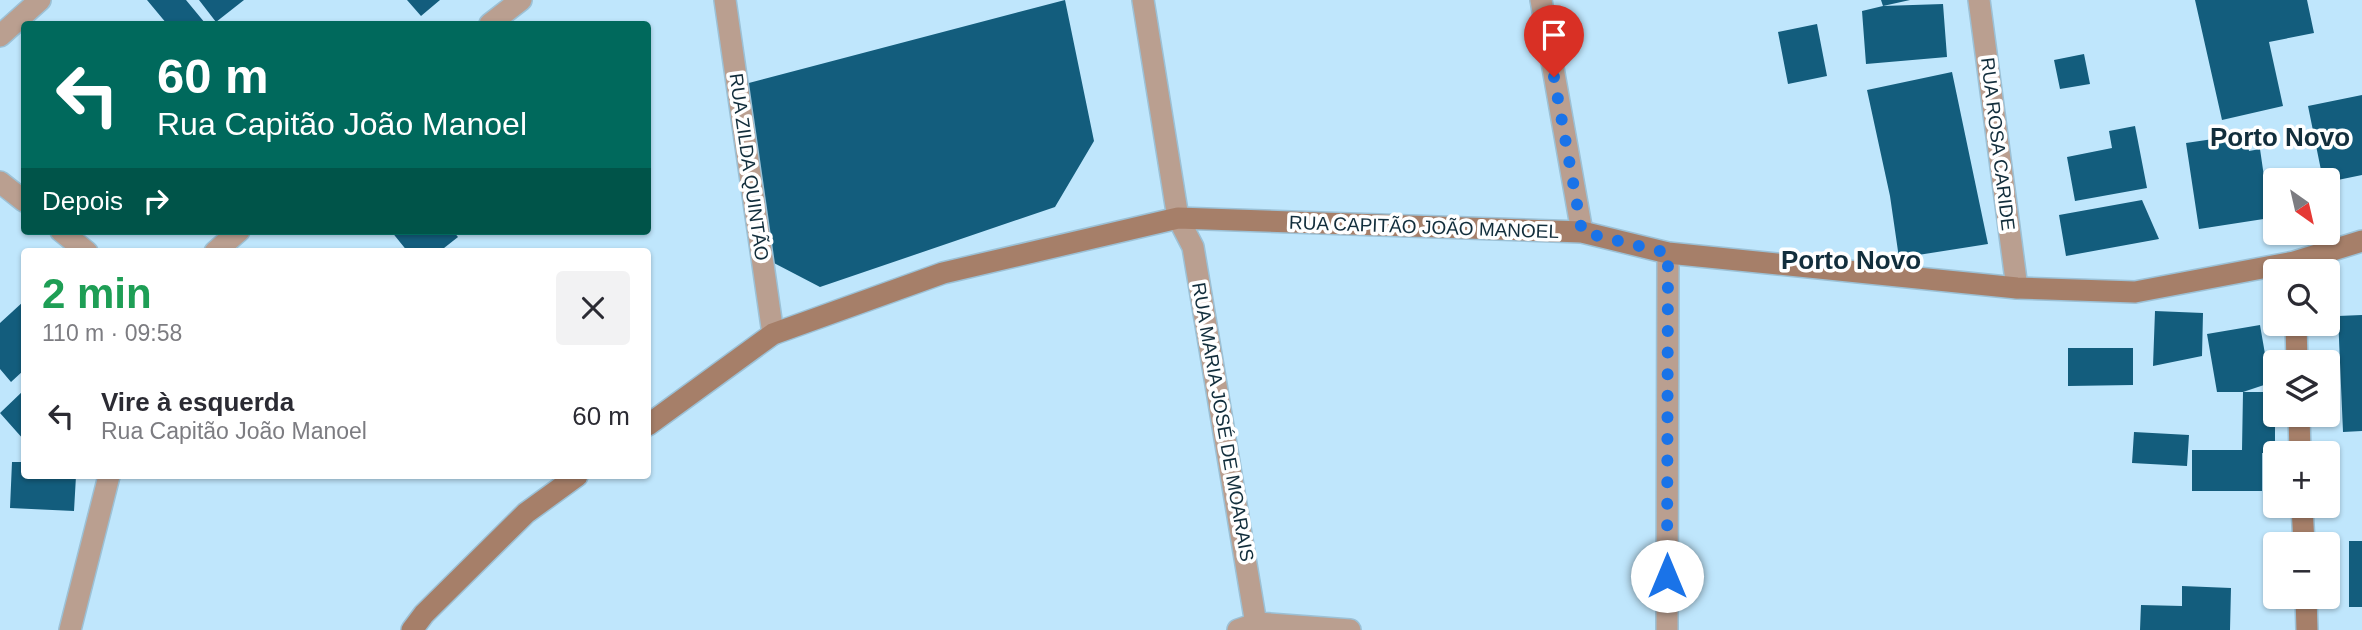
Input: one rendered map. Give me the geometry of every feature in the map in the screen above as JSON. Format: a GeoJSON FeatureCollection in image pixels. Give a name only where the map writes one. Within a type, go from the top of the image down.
{"type":"FeatureCollection","features":[{"type":"Feature","properties":{"kind":"main road","name":"RUA CAPITÃO JOÃO MANOEL"},"geometry":{"type":"LineString","coordinates":[[651,423],[773,334],[943,273],[1178,218],[1582,232],[1668,253],[2017,288],[2135,292],[2263,272]]}},
{"type":"Feature","properties":{"kind":"main road","name":"RUA CAPITÃO JOÃO MANOEL"},"geometry":{"type":"LineString","coordinates":[[2315,259],[2362,241]]}},
{"type":"Feature","properties":{"kind":"main road"},"geometry":{"type":"LineString","coordinates":[[412,630],[424,614],[526,513],[573,479]]}},
{"type":"Feature","properties":{"kind":"main road"},"geometry":{"type":"LineString","coordinates":[[2306,609],[2307,630]]}},
{"type":"Feature","properties":{"kind":"street"},"geometry":{"type":"LineString","coordinates":[[0,36],[40,0]]}},
{"type":"Feature","properties":{"kind":"street"},"geometry":{"type":"LineString","coordinates":[[494,21],[521,0]]}},
{"type":"Feature","properties":{"kind":"street","name":"RUA ZILDA QUINTÃO"},"geometry":{"type":"LineString","coordinates":[[725,0],[773,334]]}},
{"type":"Feature","properties":{"kind":"street","name":"RUA MARIA JOSÉ DE MOARAIS"},"geometry":{"type":"LineString","coordinates":[[1143,0],[1178,218],[1193,247],[1251,628]]}},
{"type":"Feature","properties":{"kind":"street"},"geometry":{"type":"LineString","coordinates":[[1541,0],[1582,232]]}},
{"type":"Feature","properties":{"kind":"street","name":"RUA ROSA CARIDE"},"geometry":{"type":"LineString","coordinates":[[1979,0],[2017,288]]}},
{"type":"Feature","properties":{"kind":"street"},"geometry":{"type":"LineString","coordinates":[[0,182],[21,199]]}},
{"type":"Feature","properties":{"kind":"street"},"geometry":{"type":"LineString","coordinates":[[66,235],[82,248]]}},
{"type":"Feature","properties":{"kind":"street"},"geometry":{"type":"LineString","coordinates":[[220,248],[234,235]]}},
{"type":"Feature","properties":{"kind":"street"},"geometry":{"type":"LineString","coordinates":[[1667,630],[1668,253]]}},
{"type":"Feature","properties":{"kind":"street"},"geometry":{"type":"LineString","coordinates":[[70,630],[108,479]]}},
{"type":"Feature","properties":{"kind":"street"},"geometry":{"type":"LineString","coordinates":[[1251,628],[1350,630]]}},
{"type":"Feature","properties":{"kind":"building"},"geometry":{"type":"Polygon","coordinates":[[[147,0],[186,0],[203,21],[164,21],[147,0]]]}},
{"type":"Feature","properties":{"kind":"building"},"geometry":{"type":"Polygon","coordinates":[[[199,0],[244,0],[217,21],[199,0]]]}},
{"type":"Feature","properties":{"kind":"building"},"geometry":{"type":"Polygon","coordinates":[[[407,0],[440,0],[421,16],[407,0]]]}},
{"type":"Feature","properties":{"kind":"building"},"geometry":{"type":"Polygon","coordinates":[[[1065,0],[1094,141],[1055,207],[820,287],[772,262],[745,84],[1065,0]]]}},
{"type":"Feature","properties":{"kind":"building"},"geometry":{"type":"Polygon","coordinates":[[[1881,0],[1910,0],[1883,6],[1881,0]]]}},
{"type":"Feature","properties":{"kind":"building"},"geometry":{"type":"Polygon","coordinates":[[[2195,0],[2307,0],[2314,33],[2269,42],[2283,106],[2222,120],[2195,0]]]}},
{"type":"Feature","properties":{"kind":"building"},"geometry":{"type":"Polygon","coordinates":[[[1943,4],[1947,57],[1866,64],[1862,11],[1883,6],[1943,4]]]}},
{"type":"Feature","properties":{"kind":"building"},"geometry":{"type":"Polygon","coordinates":[[[1817,24],[1827,76],[1788,84],[1778,32],[1817,24]]]}},
{"type":"Feature","properties":{"kind":"building"},"geometry":{"type":"Polygon","coordinates":[[[2084,54],[2090,84],[2060,89],[2054,60],[2084,54]]]}},
{"type":"Feature","properties":{"kind":"building"},"geometry":{"type":"Polygon","coordinates":[[[1952,72],[1988,244],[1899,258],[1890,196],[1867,90],[1952,72]]]}},
{"type":"Feature","properties":{"kind":"building"},"geometry":{"type":"Polygon","coordinates":[[[2362,95],[2362,175],[2340,180],[2340,168],[2321,168],[2308,106],[2362,95]]]}},
{"type":"Feature","properties":{"kind":"building"},"geometry":{"type":"Polygon","coordinates":[[[2135,126],[2147,188],[2075,201],[2067,157],[2112,148],[2109,131],[2135,126]]]}},
{"type":"Feature","properties":{"kind":"building"},"geometry":{"type":"Polygon","coordinates":[[[2247,134],[2249,151],[2260,149],[2263,170],[2263,219],[2199,229],[2186,143],[2247,134]]]}},
{"type":"Feature","properties":{"kind":"building"},"geometry":{"type":"Polygon","coordinates":[[[2142,200],[2159,239],[2066,256],[2059,215],[2142,200]]]}},
{"type":"Feature","properties":{"kind":"building"},"geometry":{"type":"Polygon","coordinates":[[[394,235],[458,237],[444,248],[405,248],[394,235]]]}},
{"type":"Feature","properties":{"kind":"building"},"geometry":{"type":"Polygon","coordinates":[[[21,304],[21,373],[11,382],[0,369],[0,323],[21,304]]]}},
{"type":"Feature","properties":{"kind":"building"},"geometry":{"type":"Polygon","coordinates":[[[2155,311],[2203,313],[2202,356],[2153,366],[2155,311]]]}},
{"type":"Feature","properties":{"kind":"building"},"geometry":{"type":"Polygon","coordinates":[[[2362,315],[2362,431],[2343,432],[2340,316],[2362,315]]]}},
{"type":"Feature","properties":{"kind":"building"},"geometry":{"type":"Polygon","coordinates":[[[2260,325],[2264,350],[2263,385],[2243,392],[2217,392],[2207,334],[2260,325]]]}},
{"type":"Feature","properties":{"kind":"building"},"geometry":{"type":"Polygon","coordinates":[[[2068,348],[2133,348],[2133,385],[2068,386],[2068,348]]]}},
{"type":"Feature","properties":{"kind":"building"},"geometry":{"type":"Polygon","coordinates":[[[2243,392],[2263,392],[2263,427],[2275,427],[2275,441],[2263,441],[2262,491],[2192,491],[2192,450],[2242,450],[2243,392]]]}},
{"type":"Feature","properties":{"kind":"building"},"geometry":{"type":"Polygon","coordinates":[[[21,393],[21,437],[0,413],[21,393]]]}},
{"type":"Feature","properties":{"kind":"building"},"geometry":{"type":"Polygon","coordinates":[[[2134,432],[2189,435],[2187,466],[2132,463],[2134,432]]]}},
{"type":"Feature","properties":{"kind":"building"},"geometry":{"type":"Polygon","coordinates":[[[12,462],[21,462],[21,479],[76,479],[74,511],[10,508],[12,462]]]}},
{"type":"Feature","properties":{"kind":"building"},"geometry":{"type":"Polygon","coordinates":[[[2349,541],[2362,541],[2362,607],[2349,607],[2349,541]]]}},
{"type":"Feature","properties":{"kind":"building"},"geometry":{"type":"Polygon","coordinates":[[[2182,586],[2231,588],[2230,630],[2140,630],[2141,605],[2182,606],[2182,586]]]}},
{"type":"Feature","properties":{"kind":"district","name":"Porto Novo"},"geometry":{"type":"Point","coordinates":[2280,137]}},
{"type":"Feature","properties":{"kind":"district","name":"Porto Novo"},"geometry":{"type":"Point","coordinates":[1851,260]}},
{"type":"Feature","properties":{"kind":"route"},"geometry":{"type":"LineString","coordinates":[[1554,77],[1582,232],[1668,253],[1667,576]]}}]}
